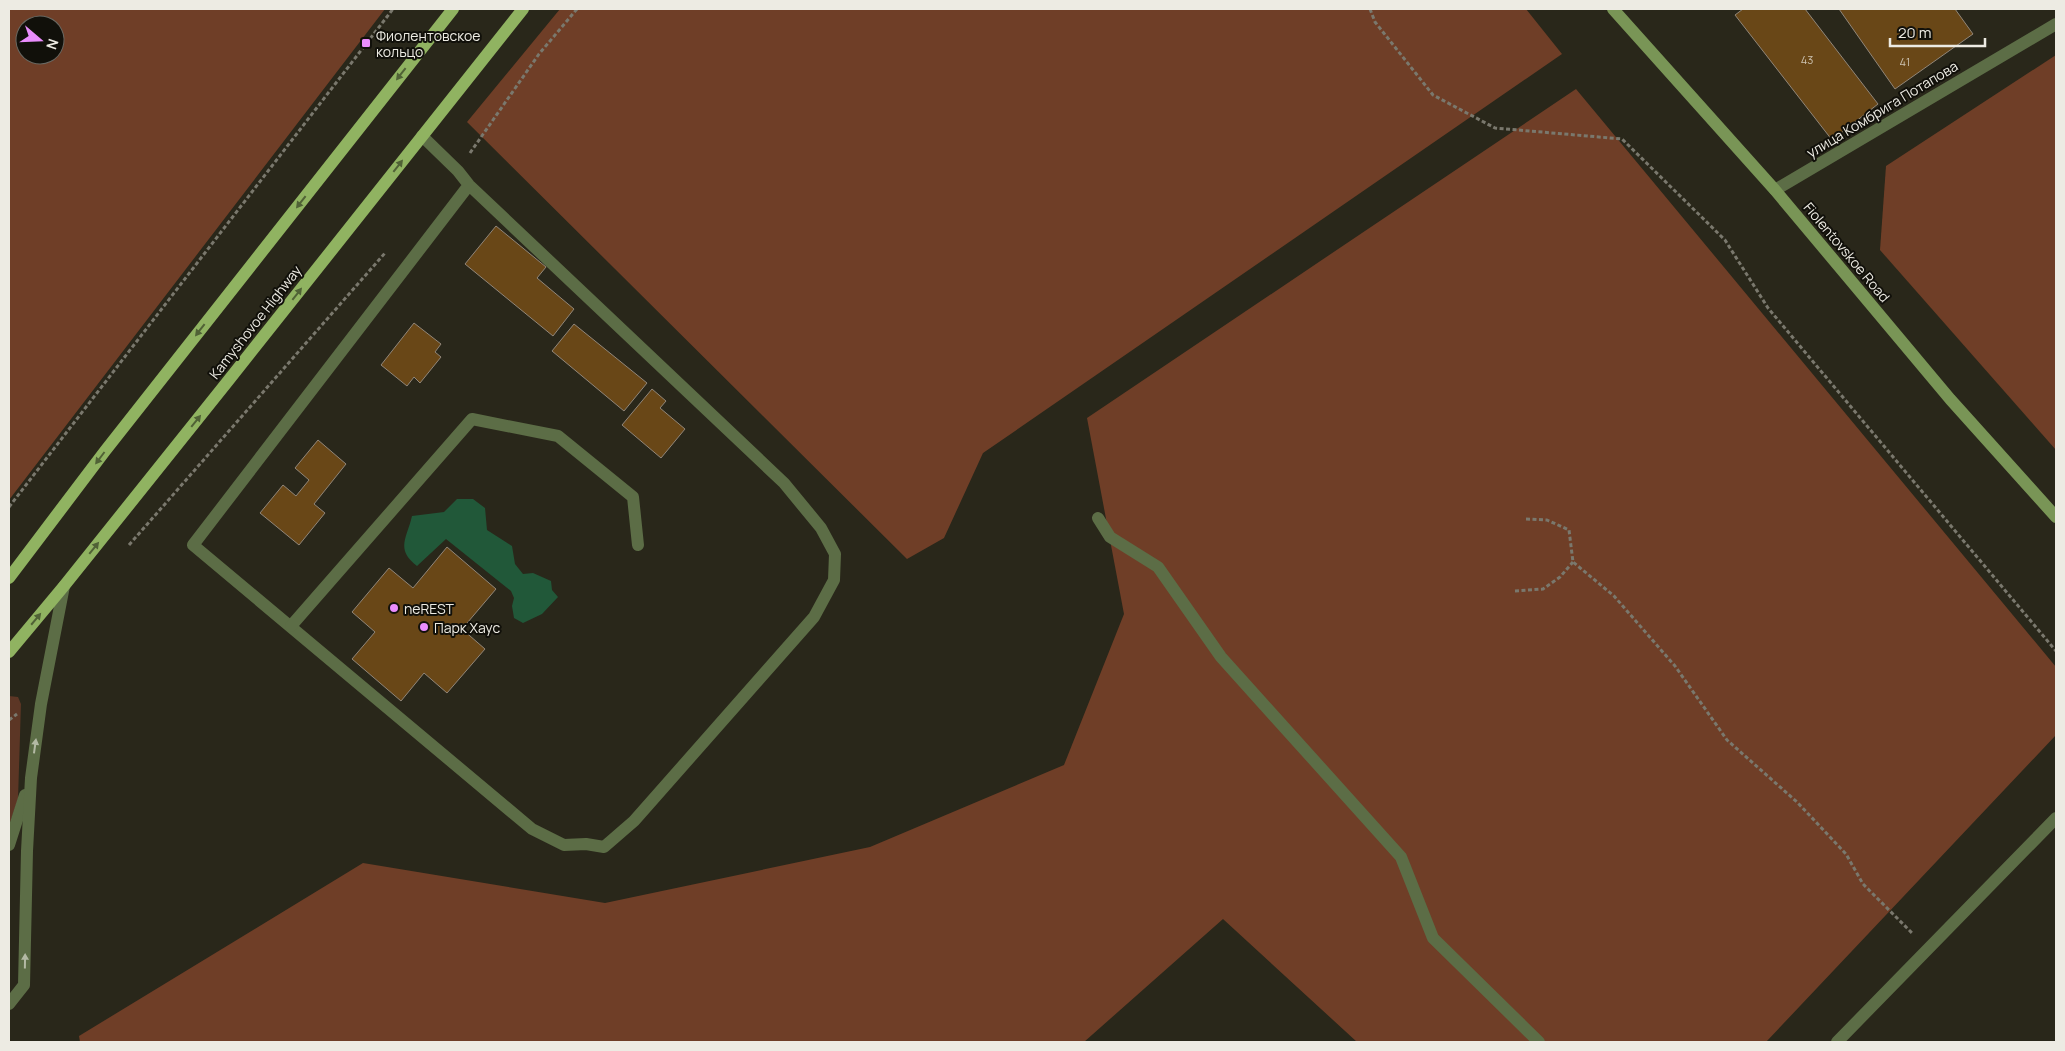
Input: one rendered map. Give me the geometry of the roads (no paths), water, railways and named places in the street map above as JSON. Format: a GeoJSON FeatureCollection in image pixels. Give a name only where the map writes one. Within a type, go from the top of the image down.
{"type":"FeatureCollection","features":[{"type":"Feature","properties":{"kind":"main road"},"geometry":{"type":"LineString","coordinates":[[9,578],[105,451],[453,9]]}},
{"type":"Feature","properties":{"kind":"main road","name":"Kamyshovoe Highway"},"geometry":{"type":"LineString","coordinates":[[9,652],[64,586],[523,9]]}},
{"type":"Feature","properties":{"kind":"main road","name":"Fiolentovskoe Road"},"geometry":{"type":"LineString","coordinates":[[1613,9],[1776,190],[1950,399],[2056,517]]}},
{"type":"Feature","properties":{"kind":"street","name":"улица Комбрига Потапова"},"geometry":{"type":"LineString","coordinates":[[1776,190],[2056,24]]}},
{"type":"Feature","properties":{"kind":"street"},"geometry":{"type":"LineString","coordinates":[[422,136],[458,171],[469,185],[784,483],[821,528],[835,554],[834,580],[814,616],[634,821],[604,847],[586,844],[564,845],[532,828],[193,545],[469,185]]}},
{"type":"Feature","properties":{"kind":"street"},"geometry":{"type":"LineString","coordinates":[[291,626],[472,419],[558,436],[633,497],[638,545]]}},
{"type":"Feature","properties":{"kind":"street"},"geometry":{"type":"LineString","coordinates":[[1098,518],[1110,537],[1158,567],[1221,658],[1401,857],[1433,938],[1539,1042]]}},
{"type":"Feature","properties":{"kind":"street"},"geometry":{"type":"LineString","coordinates":[[9,1004],[24,985],[27,850],[31,778],[40,704],[64,586]]}},
{"type":"Feature","properties":{"kind":"street"},"geometry":{"type":"LineString","coordinates":[[9,845],[31,778]]}},
{"type":"Feature","properties":{"kind":"street"},"geometry":{"type":"LineString","coordinates":[[1837,1042],[2056,818]]}},
{"type":"Feature","properties":{"kind":"place","name":"Фиолентовское кольцо"},"geometry":{"type":"Point","coordinates":[366,43]}},
{"type":"Feature","properties":{"kind":"place","name":"neREST"},"geometry":{"type":"Point","coordinates":[394,608]}},
{"type":"Feature","properties":{"kind":"place","name":"Парк Хаус"},"geometry":{"type":"Point","coordinates":[424,627]}}]}
